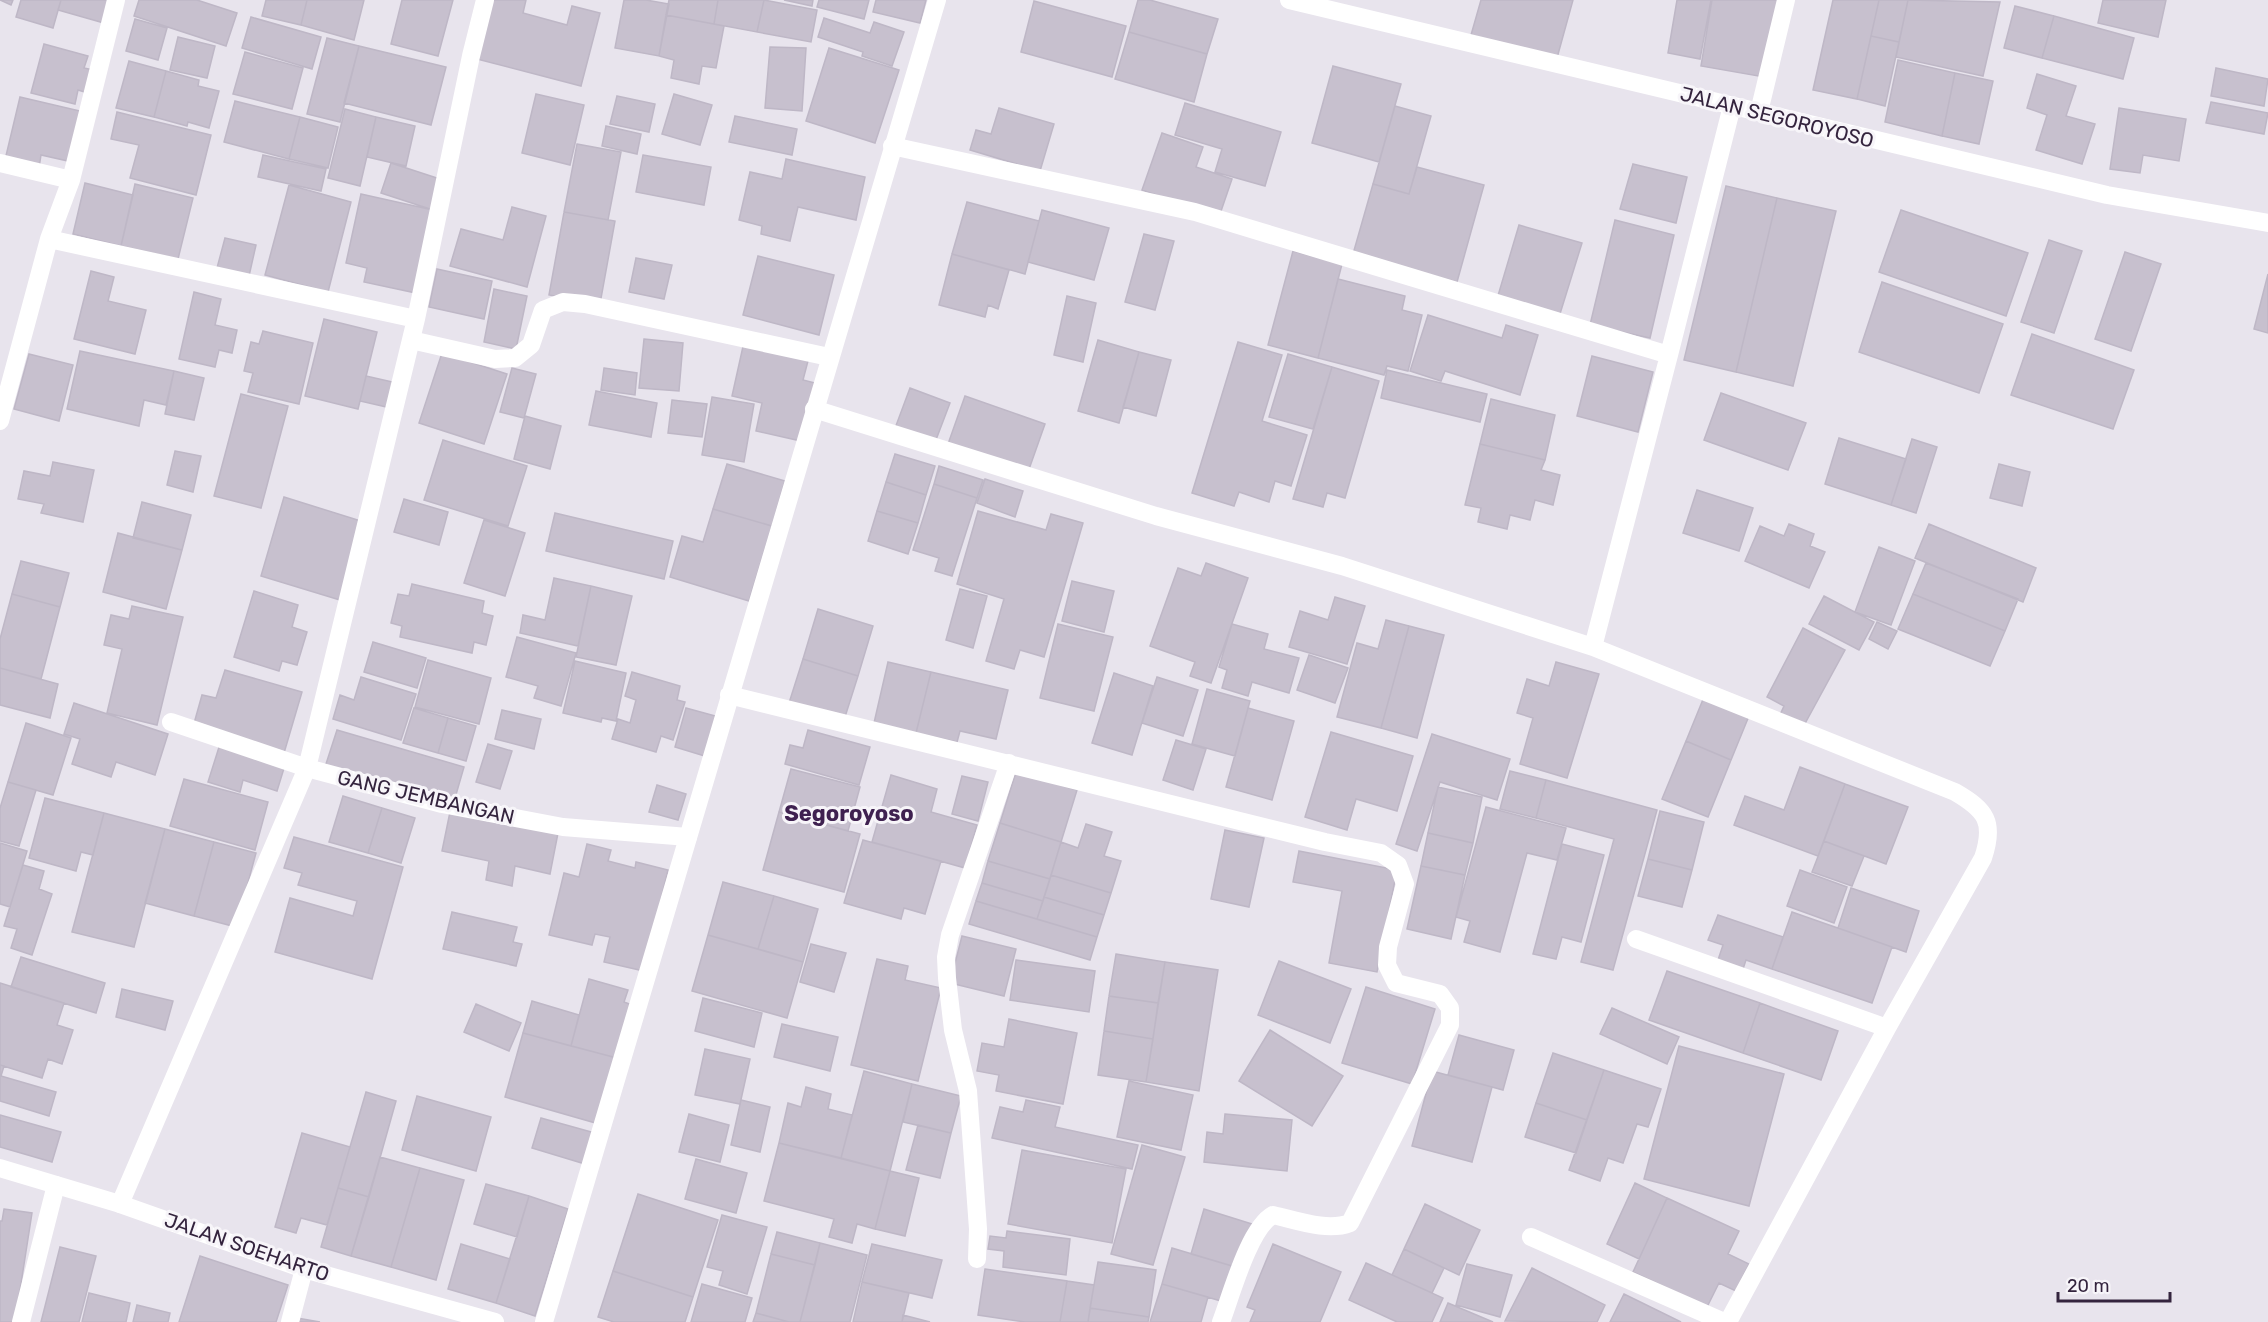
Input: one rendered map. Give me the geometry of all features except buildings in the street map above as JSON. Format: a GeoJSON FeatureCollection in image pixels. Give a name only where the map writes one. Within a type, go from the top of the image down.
{"type":"FeatureCollection","features":[{"type":"Feature","properties":{"kind":"street"},"geometry":{"type":"LineString","coordinates":[[0,421],[49,239],[71,180],[116,0]]}},
{"type":"Feature","properties":{"kind":"street"},"geometry":{"type":"LineString","coordinates":[[120,1204],[307,768],[416,319],[484,0]]}},
{"type":"Feature","properties":{"kind":"street"},"geometry":{"type":"LineString","coordinates":[[544,1322],[937,0]]}},
{"type":"Feature","properties":{"kind":"street","name":"JALAN SEGOROYOSO"},"geometry":{"type":"LineString","coordinates":[[1289,0],[2107,195],[2268,223]]}},
{"type":"Feature","properties":{"kind":"street"},"geometry":{"type":"LineString","coordinates":[[1759,112],[1786,0]]}},
{"type":"Feature","properties":{"kind":"street"},"geometry":{"type":"LineString","coordinates":[[1593,647],[1732,106]]}},
{"type":"Feature","properties":{"kind":"street"},"geometry":{"type":"LineString","coordinates":[[892,146],[1195,212],[1669,355]]}},
{"type":"Feature","properties":{"kind":"street"},"geometry":{"type":"LineString","coordinates":[[0,163],[71,180]]}},
{"type":"Feature","properties":{"kind":"street"},"geometry":{"type":"LineString","coordinates":[[49,239],[416,319]]}},
{"type":"Feature","properties":{"kind":"street"},"geometry":{"type":"LineString","coordinates":[[411,340],[495,359],[515,358],[531,345],[543,310],[562,302],[585,304],[830,357]]}},
{"type":"Feature","properties":{"kind":"street"},"geometry":{"type":"LineString","coordinates":[[814,409],[1156,516],[1342,566],[1593,647],[1955,792],[1972,802],[1985,817],[1990,837],[1983,858],[1726,1322],[1531,1237]]}},
{"type":"Feature","properties":{"kind":"street"},"geometry":{"type":"LineString","coordinates":[[729,695],[1325,842],[1381,853],[1398,865],[1405,884],[1388,947],[1387,965],[1396,983],[1440,994],[1450,1008],[1450,1024],[1350,1223],[1342,1226],[1320,1225],[1273,1215],[1266,1219],[1252,1240],[1221,1322]]}},
{"type":"Feature","properties":{"kind":"street","name":"GANG JEMBANGAN"},"geometry":{"type":"LineString","coordinates":[[171,722],[307,768],[442,804],[562,827],[688,837]]}},
{"type":"Feature","properties":{"kind":"street"},"geometry":{"type":"LineString","coordinates":[[977,1259],[978,1229],[968,1090],[953,1030],[946,957],[951,935],[1010,763]]}},
{"type":"Feature","properties":{"kind":"street"},"geometry":{"type":"LineString","coordinates":[[1636,939],[1887,1028]]}},
{"type":"Feature","properties":{"kind":"street","name":"JALAN SOEHARTO"},"geometry":{"type":"LineString","coordinates":[[0,1168],[120,1204],[304,1269],[495,1322]]}},
{"type":"Feature","properties":{"kind":"street"},"geometry":{"type":"LineString","coordinates":[[21,1322],[56,1185]]}},
{"type":"Feature","properties":{"kind":"street"},"geometry":{"type":"LineString","coordinates":[[290,1322],[304,1269]]}},
{"type":"Feature","properties":{"kind":"district","name":"Segoroyoso"},"geometry":{"type":"Point","coordinates":[849,813]}}]}
